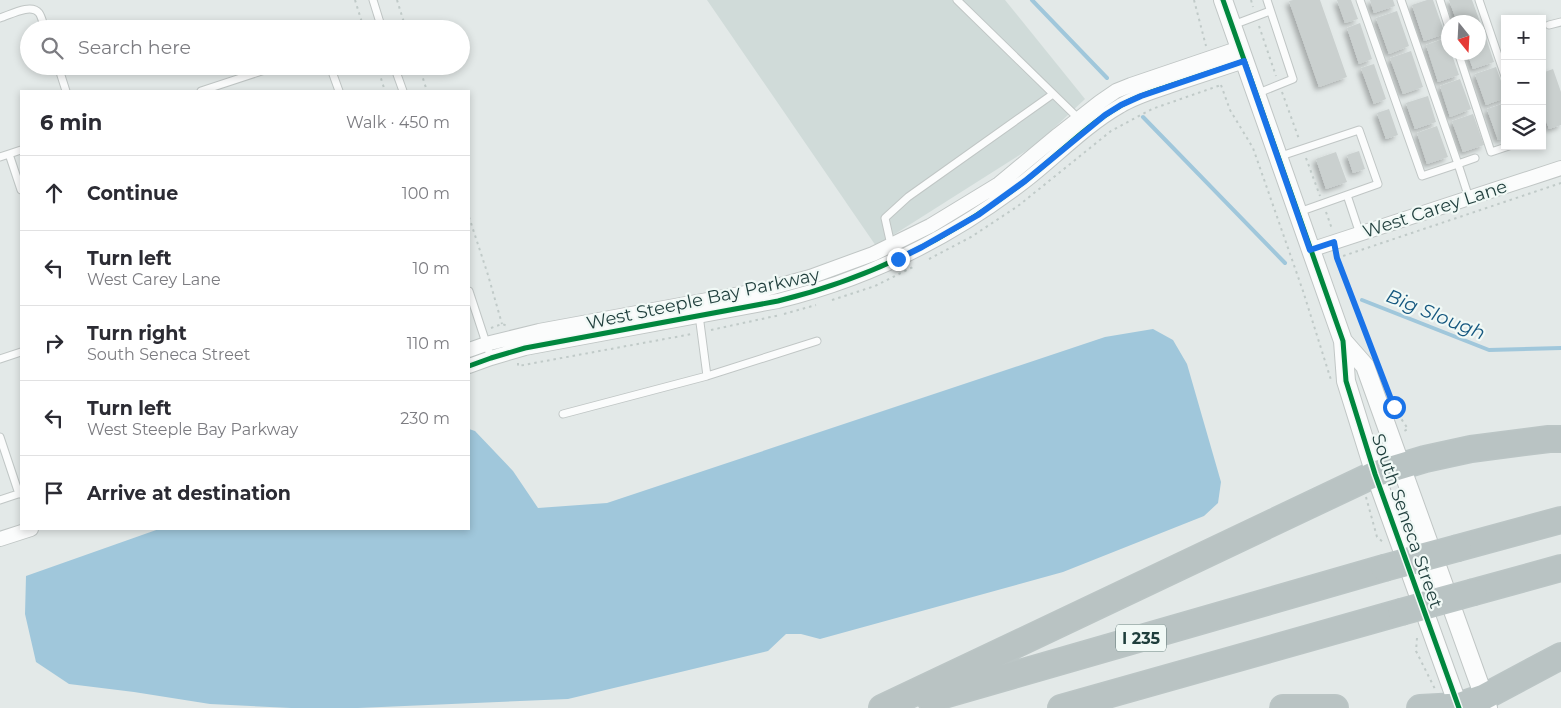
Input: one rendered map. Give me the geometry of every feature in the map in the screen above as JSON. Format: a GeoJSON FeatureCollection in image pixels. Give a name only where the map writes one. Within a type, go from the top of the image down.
{"type":"FeatureCollection","features":[{"type":"Feature","properties":{"kind":"highway"},"geometry":{"type":"LineString","coordinates":[[882,708],[1375,474],[1425,459],[1471,449],[1561,439]]}},
{"type":"Feature","properties":{"kind":"highway","name":"I 235"},"geometry":{"type":"LineString","coordinates":[[898,708],[1384,568],[1561,520]]}},
{"type":"Feature","properties":{"kind":"highway","name":"I 235"},"geometry":{"type":"LineString","coordinates":[[1061,708],[1561,568]]}},
{"type":"Feature","properties":{"kind":"highway"},"geometry":{"type":"LineString","coordinates":[[1420,708],[1459,707],[1486,702],[1561,656]]}},
{"type":"Feature","properties":{"kind":"highway"},"geometry":{"type":"LineString","coordinates":[[1283,708],[1335,708]]}},
{"type":"Feature","properties":{"kind":"street","name":"South Seneca Street"},"geometry":{"type":"LineString","coordinates":[[1223,0],[1343,341],[1346,381],[1375,474],[1459,707]]}},
{"type":"Feature","properties":{"kind":"street","name":"West Steeple Bay Parkway"},"geometry":{"type":"LineString","coordinates":[[470,350],[515,351],[811,293],[841,283],[898,259],[978,215],[1025,181],[1089,128],[1121,105],[1213,65],[1242,55]]}},
{"type":"Feature","properties":{"kind":"street","name":"West Steeple Bay Parkway"},"geometry":{"type":"LineString","coordinates":[[470,365],[488,351],[539,331],[762,290],[810,277],[873,254],[930,226],[999,184],[1078,118],[1116,92],[1131,85],[1213,65]]}},
{"type":"Feature","properties":{"kind":"street","name":"West Carey Lane"},"geometry":{"type":"LineString","coordinates":[[1310,250],[1561,168]]}},
{"type":"Feature","properties":{"kind":"street","name":"South Seneca Street"},"geometry":{"type":"LineString","coordinates":[[1343,341],[1365,366],[1486,702]]}},
{"type":"Feature","properties":{"kind":"street"},"geometry":{"type":"LineString","coordinates":[[0,539],[28,530]]}},
{"type":"Feature","properties":{"kind":"lane"},"geometry":{"type":"LineString","coordinates":[[372,0],[379,20]]}},
{"type":"Feature","properties":{"kind":"lane"},"geometry":{"type":"LineString","coordinates":[[957,0],[1089,128]]}},
{"type":"Feature","properties":{"kind":"lane"},"geometry":{"type":"LineString","coordinates":[[1256,94],[1293,79],[1266,0]]}},
{"type":"Feature","properties":{"kind":"lane"},"geometry":{"type":"LineString","coordinates":[[1360,0],[1422,176],[1475,158]]}},
{"type":"Feature","properties":{"kind":"lane"},"geometry":{"type":"LineString","coordinates":[[1401,0],[1469,198]]}},
{"type":"Feature","properties":{"kind":"lane"},"geometry":{"type":"LineString","coordinates":[[1440,0],[1445,15]]}},
{"type":"Feature","properties":{"kind":"lane"},"geometry":{"type":"LineString","coordinates":[[1479,0],[1501,64]]}},
{"type":"Feature","properties":{"kind":"lane"},"geometry":{"type":"LineString","coordinates":[[0,18],[29,8],[37,11],[42,20]]}},
{"type":"Feature","properties":{"kind":"lane"},"geometry":{"type":"LineString","coordinates":[[1232,26],[1270,11]]}},
{"type":"Feature","properties":{"kind":"lane"},"geometry":{"type":"LineString","coordinates":[[1549,25],[1561,22]]}},
{"type":"Feature","properties":{"kind":"lane"},"geometry":{"type":"LineString","coordinates":[[1461,60],[1492,152],[1501,149]]}},
{"type":"Feature","properties":{"kind":"lane"},"geometry":{"type":"LineString","coordinates":[[61,75],[66,90]]}},
{"type":"Feature","properties":{"kind":"lane"},"geometry":{"type":"LineString","coordinates":[[204,90],[250,75]]}},
{"type":"Feature","properties":{"kind":"lane"},"geometry":{"type":"LineString","coordinates":[[333,75],[339,90]]}},
{"type":"Feature","properties":{"kind":"lane"},"geometry":{"type":"LineString","coordinates":[[397,75],[403,90]]}},
{"type":"Feature","properties":{"kind":"lane"},"geometry":{"type":"LineString","coordinates":[[898,259],[891,245],[885,218],[908,197],[1053,94]]}},
{"type":"Feature","properties":{"kind":"lane"},"geometry":{"type":"LineString","coordinates":[[1277,157],[1359,130],[1378,184],[1297,213]]}},
{"type":"Feature","properties":{"kind":"lane"},"geometry":{"type":"LineString","coordinates":[[0,157],[20,150]]}},
{"type":"Feature","properties":{"kind":"lane"},"geometry":{"type":"LineString","coordinates":[[9,154],[20,187]]}},
{"type":"Feature","properties":{"kind":"lane"},"geometry":{"type":"LineString","coordinates":[[1347,195],[1360,234]]}},
{"type":"Feature","properties":{"kind":"lane"},"geometry":{"type":"LineString","coordinates":[[470,294],[488,351]]}},
{"type":"Feature","properties":{"kind":"lane"},"geometry":{"type":"LineString","coordinates":[[695,302],[700,316],[707,376]]}},
{"type":"Feature","properties":{"kind":"lane"},"geometry":{"type":"LineString","coordinates":[[564,414],[707,376],[817,341]]}},
{"type":"Feature","properties":{"kind":"lane"},"geometry":{"type":"LineString","coordinates":[[0,359],[20,352]]}},
{"type":"Feature","properties":{"kind":"lane"},"geometry":{"type":"LineString","coordinates":[[0,437],[20,493],[0,500]]}},
{"type":"Feature","properties":{"kind":"path"},"geometry":{"type":"LineString","coordinates":[[355,0],[361,20]]}},
{"type":"Feature","properties":{"kind":"path"},"geometry":{"type":"LineString","coordinates":[[397,0],[403,20]]}},
{"type":"Feature","properties":{"kind":"path"},"geometry":{"type":"LineString","coordinates":[[1194,0],[1206,44],[1230,110],[1252,148],[1303,292],[1331,382]]}},
{"type":"Feature","properties":{"kind":"path"},"geometry":{"type":"LineString","coordinates":[[1251,0],[1279,85],[1332,230],[1337,258],[1373,351]]}},
{"type":"Feature","properties":{"kind":"path"},"geometry":{"type":"LineString","coordinates":[[380,75],[385,90]]}},
{"type":"Feature","properties":{"kind":"path"},"geometry":{"type":"LineString","coordinates":[[422,75],[427,90]]}},
{"type":"Feature","properties":{"kind":"path"},"geometry":{"type":"LineString","coordinates":[[923,262],[970,237],[1018,206],[1111,131],[1152,109],[1221,85]]}},
{"type":"Feature","properties":{"kind":"path"},"geometry":{"type":"LineString","coordinates":[[1337,258],[1561,183]]}},
{"type":"Feature","properties":{"kind":"path"},"geometry":{"type":"LineString","coordinates":[[470,220],[502,324]]}},
{"type":"Feature","properties":{"kind":"path"},"geometry":{"type":"LineString","coordinates":[[831,300],[875,286],[915,266]]}},
{"type":"Feature","properties":{"kind":"path"},"geometry":{"type":"LineString","coordinates":[[515,351],[518,366],[702,332],[796,311],[822,303]]}},
{"type":"Feature","properties":{"kind":"path"},"geometry":{"type":"LineString","coordinates":[[1394,407],[1408,429],[1403,432]]}},
{"type":"Feature","properties":{"kind":"shaded area"},"geometry":{"type":"Polygon","coordinates":[[[707,0],[1005,0],[1085,99],[1037,144],[876,246],[707,0]]]}},
{"type":"Feature","properties":{"kind":"water"},"geometry":{"type":"Polygon","coordinates":[[[1153,329],[1173,340],[1187,364],[1221,482],[1218,503],[1204,516],[1063,572],[820,639],[801,634],[786,634],[768,651],[568,699],[358,708],[291,708],[210,704],[69,684],[36,662],[25,614],[26,576],[156,530],[470,530],[470,429],[475,431],[513,471],[538,508],[607,503],[1105,337],[1153,329]]]}},
{"type":"Feature","properties":{"kind":"building"},"geometry":{"type":"Polygon","coordinates":[[[1320,0],[1347,77],[1319,87],[1289,1],[1320,0]]]}},
{"type":"Feature","properties":{"kind":"building"},"geometry":{"type":"Polygon","coordinates":[[[1337,0],[1351,0],[1358,19],[1345,23],[1337,0]]]}},
{"type":"Feature","properties":{"kind":"building"},"geometry":{"type":"Polygon","coordinates":[[[1370,0],[1393,0],[1395,6],[1374,13],[1370,0]]]}},
{"type":"Feature","properties":{"kind":"building"},"geometry":{"type":"Polygon","coordinates":[[[1433,0],[1441,23],[1441,35],[1424,41],[1412,5],[1433,0]]]}},
{"type":"Feature","properties":{"kind":"building"},"geometry":{"type":"Polygon","coordinates":[[[1449,0],[1472,0],[1477,15],[1454,15],[1449,0]]]}},
{"type":"Feature","properties":{"kind":"building"},"geometry":{"type":"Polygon","coordinates":[[[1397,11],[1409,46],[1389,54],[1376,18],[1397,11]]]}},
{"type":"Feature","properties":{"kind":"building"},"geometry":{"type":"Polygon","coordinates":[[[1360,23],[1372,59],[1359,64],[1347,28],[1360,23]]]}},
{"type":"Feature","properties":{"kind":"building"},"geometry":{"type":"Polygon","coordinates":[[[1486,38],[1494,62],[1473,69],[1470,60],[1486,60],[1486,38]]]}},
{"type":"Feature","properties":{"kind":"building"},"geometry":{"type":"Polygon","coordinates":[[[1441,40],[1441,60],[1454,60],[1459,75],[1438,82],[1426,45],[1441,40]]]}},
{"type":"Feature","properties":{"kind":"building"},"geometry":{"type":"Polygon","coordinates":[[[1411,51],[1423,87],[1403,94],[1390,58],[1411,51]]]}},
{"type":"Feature","properties":{"kind":"building"},"geometry":{"type":"Polygon","coordinates":[[[1374,64],[1386,99],[1374,104],[1361,68],[1374,64]]]}},
{"type":"Feature","properties":{"kind":"building"},"geometry":{"type":"Polygon","coordinates":[[[1496,67],[1501,81],[1501,99],[1486,105],[1475,74],[1496,67]]]}},
{"type":"Feature","properties":{"kind":"building"},"geometry":{"type":"Polygon","coordinates":[[[1553,69],[1561,92],[1561,125],[1549,129],[1546,120],[1546,72],[1553,69]]]}},
{"type":"Feature","properties":{"kind":"building"},"geometry":{"type":"Polygon","coordinates":[[[1460,79],[1471,109],[1450,117],[1440,86],[1460,79]]]}},
{"type":"Feature","properties":{"kind":"building"},"geometry":{"type":"Polygon","coordinates":[[[1428,96],[1436,122],[1415,129],[1406,103],[1428,96]]]}},
{"type":"Feature","properties":{"kind":"building"},"geometry":{"type":"Polygon","coordinates":[[[1501,104],[1501,139],[1498,140],[1487,109],[1501,104]]]}},
{"type":"Feature","properties":{"kind":"building"},"geometry":{"type":"Polygon","coordinates":[[[1389,109],[1398,135],[1386,139],[1377,113],[1389,109]]]}},
{"type":"Feature","properties":{"kind":"building"},"geometry":{"type":"Polygon","coordinates":[[[1473,114],[1484,145],[1463,152],[1452,121],[1473,114]]]}},
{"type":"Feature","properties":{"kind":"building"},"geometry":{"type":"Polygon","coordinates":[[[1437,126],[1448,157],[1427,164],[1417,133],[1437,126]]]}},
{"type":"Feature","properties":{"kind":"building"},"geometry":{"type":"Polygon","coordinates":[[[1359,151],[1365,169],[1353,173],[1347,155],[1359,151]]]}},
{"type":"Feature","properties":{"kind":"building"},"geometry":{"type":"Polygon","coordinates":[[[1336,152],[1347,182],[1326,189],[1316,159],[1336,152]]]}},
{"type":"Feature","properties":{"kind":"waterway","name":"Big Slough"},"geometry":{"type":"LineString","coordinates":[[1032,0],[1107,78]]}},
{"type":"Feature","properties":{"kind":"waterway","name":"Big Slough"},"geometry":{"type":"LineString","coordinates":[[1143,117],[1285,263]]}},
{"type":"Feature","properties":{"kind":"waterway","name":"Big Slough"},"geometry":{"type":"LineString","coordinates":[[1362,300],[1489,350],[1561,348]]}},
{"type":"Feature","properties":{"kind":"cycle path"},"geometry":{"type":"LineString","coordinates":[[1223,0],[1343,341],[1346,381],[1375,474],[1459,708]]}},
{"type":"Feature","properties":{"kind":"cycle path"},"geometry":{"type":"LineString","coordinates":[[470,366],[525,348],[778,301],[844,281],[908,254],[968,221],[1037,172],[1095,123],[1126,102],[1244,61]]}},
{"type":"Feature","properties":{"kind":"route"},"geometry":{"type":"LineString","coordinates":[[898,259],[978,215],[1025,181],[1105,115],[1121,105],[1141,96],[1244,61],[1310,250],[1334,242],[1337,258],[1394,407]]}}]}
